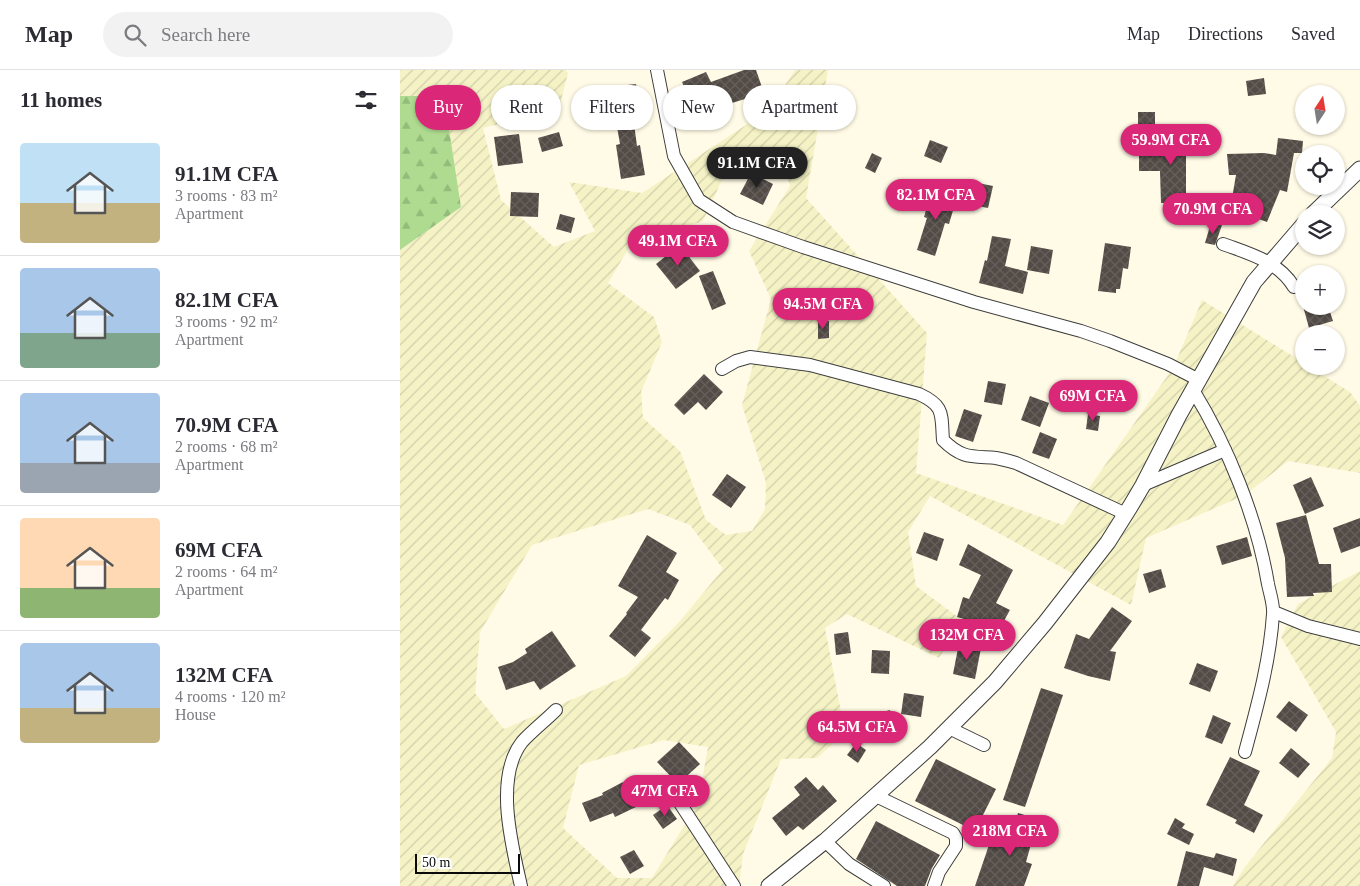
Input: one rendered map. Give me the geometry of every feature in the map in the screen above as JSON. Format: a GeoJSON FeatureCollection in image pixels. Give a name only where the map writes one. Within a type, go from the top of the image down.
{"type":"FeatureCollection","features":[{"type":"Feature","properties":{"kind":"street"},"geometry":{"type":"LineString","coordinates":[[657,70],[674,156],[699,200],[733,222],[803,248],[974,302],[1095,336],[1151,357],[1196,385],[1225,450],[1256,529],[1274,612],[1260,695],[1245,752]]}},
{"type":"Feature","properties":{"kind":"street"},"geometry":{"type":"LineString","coordinates":[[1322,205],[1360,169]]}},
{"type":"Feature","properties":{"kind":"street"},"geometry":{"type":"LineString","coordinates":[[769,886],[826,841],[949,728],[995,682],[1045,623],[1108,542],[1126,514],[1254,282],[1295,234]]}},
{"type":"Feature","properties":{"kind":"street"},"geometry":{"type":"LineString","coordinates":[[1223,244],[1270,262],[1287,275],[1294,287]]}},
{"type":"Feature","properties":{"kind":"street"},"geometry":{"type":"LineString","coordinates":[[722,369],[736,361],[750,357],[810,365],[920,394],[932,400],[940,409],[943,440],[956,451],[976,458],[997,458],[1016,463],[1126,514]]}},
{"type":"Feature","properties":{"kind":"street"},"geometry":{"type":"LineString","coordinates":[[1143,485],[1225,450]]}},
{"type":"Feature","properties":{"kind":"street"},"geometry":{"type":"LineString","coordinates":[[1274,612],[1308,626],[1360,639]]}},
{"type":"Feature","properties":{"kind":"street"},"geometry":{"type":"LineString","coordinates":[[521,886],[508,828],[507,797],[510,775],[514,758],[522,742],[556,710]]}},
{"type":"Feature","properties":{"kind":"street"},"geometry":{"type":"LineString","coordinates":[[949,728],[984,745]]}},
{"type":"Feature","properties":{"kind":"street"},"geometry":{"type":"LineString","coordinates":[[876,796],[953,833],[956,838],[956,846],[939,872],[934,886]]}},
{"type":"Feature","properties":{"kind":"street"},"geometry":{"type":"LineString","coordinates":[[676,797],[734,886]]}},
{"type":"Feature","properties":{"kind":"street"},"geometry":{"type":"LineString","coordinates":[[826,841],[849,864],[884,886]]}},
{"type":"Feature","properties":{"kind":"shaded area"},"geometry":{"type":"Polygon","coordinates":[[[400,70],[565,70],[568,73],[561,100],[561,85],[491,85],[491,126],[483,128],[501,200],[554,247],[595,231],[569,182],[642,193],[743,127],[743,130],[818,130],[806,198],[927,333],[916,473],[1063,525],[1173,368],[1202,300],[1295,357],[1295,375],[1323,375],[1350,392],[1360,406],[1360,473],[1288,461],[1245,495],[1146,538],[1131,605],[930,496],[908,532],[916,586],[962,620],[939,658],[847,614],[825,628],[845,733],[817,758],[781,759],[743,854],[739,886],[400,886],[400,250],[461,207],[449,130],[481,130],[481,85],[415,85],[415,96],[400,96],[400,70]],[[758,148],[734,154],[703,221],[631,244],[608,283],[654,317],[662,342],[641,392],[643,418],[680,451],[706,520],[726,535],[752,531],[765,509],[766,483],[742,405],[771,299],[749,251],[790,186],[783,162],[758,148]],[[648,509],[532,545],[480,632],[475,693],[504,729],[626,676],[680,621],[723,569],[690,525],[648,509]],[[664,740],[579,765],[563,828],[617,878],[652,878],[698,803],[708,747],[664,740]]]}},
{"type":"Feature","properties":{"kind":"shaded area"},"geometry":{"type":"Polygon","coordinates":[[[795,70],[828,70],[825,85],[785,85],[795,70]]]}},
{"type":"Feature","properties":{"kind":"shaded area"},"geometry":{"type":"Polygon","coordinates":[[[1360,571],[1360,886],[1233,886],[1244,868],[1332,758],[1336,732],[1281,637],[1298,604],[1360,571]]]}},
{"type":"Feature","properties":{"kind":"green space"},"geometry":{"type":"Polygon","coordinates":[[[400,96],[415,96],[415,130],[449,130],[461,207],[400,250],[400,96]]]}},
{"type":"Feature","properties":{"kind":"building"},"geometry":{"type":"Polygon","coordinates":[[[744,70],[756,70],[761,85],[743,85],[743,100],[733,103],[733,85],[683,85],[682,82],[706,72],[711,82],[744,70]]]}},
{"type":"Feature","properties":{"kind":"building"},"geometry":{"type":"Polygon","coordinates":[[[1264,78],[1266,94],[1248,96],[1246,81],[1264,78]]]}},
{"type":"Feature","properties":{"kind":"building"},"geometry":{"type":"Polygon","coordinates":[[[1138,112],[1155,112],[1155,124],[1138,124],[1138,112]]]}},
{"type":"Feature","properties":{"kind":"building"},"geometry":{"type":"Polygon","coordinates":[[[618,130],[635,130],[637,146],[640,145],[645,175],[621,179],[616,145],[620,144],[618,130]]]}},
{"type":"Feature","properties":{"kind":"building"},"geometry":{"type":"Polygon","coordinates":[[[559,132],[563,146],[542,152],[538,138],[559,132]]]}},
{"type":"Feature","properties":{"kind":"building"},"geometry":{"type":"Polygon","coordinates":[[[519,134],[523,163],[498,166],[494,137],[519,134]]]}},
{"type":"Feature","properties":{"kind":"building"},"geometry":{"type":"Polygon","coordinates":[[[1278,138],[1303,141],[1303,145],[1295,145],[1287,192],[1280,190],[1267,222],[1245,214],[1248,206],[1231,204],[1236,175],[1229,175],[1227,154],[1264,153],[1276,155],[1278,138]]]}},
{"type":"Feature","properties":{"kind":"building"},"geometry":{"type":"Polygon","coordinates":[[[1205,139],[1206,154],[1186,156],[1186,203],[1161,203],[1160,171],[1139,171],[1139,145],[1169,145],[1168,141],[1205,139]]]}},
{"type":"Feature","properties":{"kind":"building"},"geometry":{"type":"Polygon","coordinates":[[[930,140],[948,147],[941,163],[924,156],[930,140]]]}},
{"type":"Feature","properties":{"kind":"building"},"geometry":{"type":"Polygon","coordinates":[[[872,153],[882,158],[875,173],[865,168],[872,153]]]}},
{"type":"Feature","properties":{"kind":"building"},"geometry":{"type":"Polygon","coordinates":[[[751,173],[773,184],[763,205],[740,194],[751,173]]]}},
{"type":"Feature","properties":{"kind":"building"},"geometry":{"type":"Polygon","coordinates":[[[973,182],[993,186],[988,208],[968,204],[973,182]]]}},
{"type":"Feature","properties":{"kind":"building"},"geometry":{"type":"Polygon","coordinates":[[[932,190],[957,197],[949,224],[945,223],[935,256],[917,250],[927,218],[924,217],[932,190]]]}},
{"type":"Feature","properties":{"kind":"building"},"geometry":{"type":"Polygon","coordinates":[[[511,192],[539,193],[538,217],[510,216],[511,192]]]}},
{"type":"Feature","properties":{"kind":"building"},"geometry":{"type":"Polygon","coordinates":[[[560,214],[575,218],[571,233],[556,229],[560,214]]]}},
{"type":"Feature","properties":{"kind":"building"},"geometry":{"type":"Polygon","coordinates":[[[1222,225],[1215,245],[1205,243],[1210,226],[1222,225]]]}},
{"type":"Feature","properties":{"kind":"building"},"geometry":{"type":"Polygon","coordinates":[[[992,236],[1011,239],[1005,266],[1028,272],[1023,294],[979,283],[985,260],[987,261],[992,236]]]}},
{"type":"Feature","properties":{"kind":"building"},"geometry":{"type":"Polygon","coordinates":[[[1105,243],[1131,247],[1128,269],[1123,268],[1120,289],[1116,289],[1116,293],[1098,291],[1105,243]]]}},
{"type":"Feature","properties":{"kind":"building"},"geometry":{"type":"Polygon","coordinates":[[[680,245],[700,271],[676,289],[656,264],[680,245]]]}},
{"type":"Feature","properties":{"kind":"building"},"geometry":{"type":"Polygon","coordinates":[[[1031,246],[1053,250],[1049,274],[1027,270],[1031,246]]]}},
{"type":"Feature","properties":{"kind":"building"},"geometry":{"type":"Polygon","coordinates":[[[713,271],[726,304],[712,310],[699,276],[713,271]]]}},
{"type":"Feature","properties":{"kind":"building"},"geometry":{"type":"Polygon","coordinates":[[[1305,315],[1331,315],[1333,321],[1319,325],[1308,325],[1305,315]]]}},
{"type":"Feature","properties":{"kind":"building"},"geometry":{"type":"Polygon","coordinates":[[[818,321],[829,321],[829,338],[818,339],[818,321]]]}},
{"type":"Feature","properties":{"kind":"building"},"geometry":{"type":"Polygon","coordinates":[[[704,374],[723,392],[706,410],[698,402],[684,415],[674,405],[704,374]]]}},
{"type":"Feature","properties":{"kind":"building"},"geometry":{"type":"Polygon","coordinates":[[[988,381],[1006,384],[1002,405],[984,402],[988,381]]]}},
{"type":"Feature","properties":{"kind":"building"},"geometry":{"type":"Polygon","coordinates":[[[1030,396],[1049,403],[1040,427],[1021,420],[1030,396]]]}},
{"type":"Feature","properties":{"kind":"building"},"geometry":{"type":"Polygon","coordinates":[[[964,409],[982,415],[973,442],[955,436],[964,409]]]}},
{"type":"Feature","properties":{"kind":"building"},"geometry":{"type":"Polygon","coordinates":[[[1088,414],[1100,416],[1098,431],[1086,429],[1088,414]]]}},
{"type":"Feature","properties":{"kind":"building"},"geometry":{"type":"Polygon","coordinates":[[[1040,432],[1057,439],[1049,459],[1032,453],[1040,432]]]}},
{"type":"Feature","properties":{"kind":"building"},"geometry":{"type":"Polygon","coordinates":[[[727,474],[746,487],[731,508],[712,495],[727,474]]]}},
{"type":"Feature","properties":{"kind":"building"},"geometry":{"type":"Polygon","coordinates":[[[1311,477],[1324,506],[1305,514],[1293,485],[1311,477]]]}},
{"type":"Feature","properties":{"kind":"building"},"geometry":{"type":"Polygon","coordinates":[[[1306,515],[1319,564],[1331,564],[1332,592],[1313,593],[1314,596],[1287,597],[1285,558],[1276,523],[1306,515]]]}},
{"type":"Feature","properties":{"kind":"building"},"geometry":{"type":"Polygon","coordinates":[[[1360,518],[1360,546],[1341,553],[1333,528],[1360,518]]]}},
{"type":"Feature","properties":{"kind":"building"},"geometry":{"type":"Polygon","coordinates":[[[924,532],[944,539],[937,561],[916,553],[924,532]]]}},
{"type":"Feature","properties":{"kind":"building"},"geometry":{"type":"Polygon","coordinates":[[[647,535],[677,553],[666,572],[679,580],[668,600],[665,598],[641,630],[651,638],[635,657],[609,636],[638,597],[618,586],[647,535]]]}},
{"type":"Feature","properties":{"kind":"building"},"geometry":{"type":"Polygon","coordinates":[[[1247,537],[1252,556],[1222,565],[1216,546],[1247,537]]]}},
{"type":"Feature","properties":{"kind":"building"},"geometry":{"type":"Polygon","coordinates":[[[968,544],[1013,570],[996,603],[1010,610],[995,637],[972,625],[974,622],[957,617],[963,597],[969,599],[981,575],[959,565],[968,544]]]}},
{"type":"Feature","properties":{"kind":"building"},"geometry":{"type":"Polygon","coordinates":[[[1161,569],[1166,587],[1149,593],[1143,574],[1161,569]]]}},
{"type":"Feature","properties":{"kind":"building"},"geometry":{"type":"Polygon","coordinates":[[[1112,607],[1132,621],[1110,651],[1116,652],[1110,681],[1064,668],[1076,634],[1089,639],[1112,607]]]}},
{"type":"Feature","properties":{"kind":"building"},"geometry":{"type":"Polygon","coordinates":[[[552,631],[576,666],[540,690],[534,681],[506,690],[498,667],[513,662],[527,653],[525,649],[552,631]]]}},
{"type":"Feature","properties":{"kind":"building"},"geometry":{"type":"Polygon","coordinates":[[[848,632],[851,653],[836,655],[834,634],[848,632]]]}},
{"type":"Feature","properties":{"kind":"building"},"geometry":{"type":"Polygon","coordinates":[[[959,643],[981,648],[975,679],[953,674],[959,643]]]}},
{"type":"Feature","properties":{"kind":"building"},"geometry":{"type":"Polygon","coordinates":[[[872,650],[890,651],[889,674],[871,673],[872,650]]]}},
{"type":"Feature","properties":{"kind":"building"},"geometry":{"type":"Polygon","coordinates":[[[1197,663],[1218,671],[1210,692],[1189,684],[1197,663]]]}},
{"type":"Feature","properties":{"kind":"building"},"geometry":{"type":"Polygon","coordinates":[[[1041,688],[1063,695],[1025,807],[1003,800],[1041,688]]]}},
{"type":"Feature","properties":{"kind":"building"},"geometry":{"type":"Polygon","coordinates":[[[904,693],[924,696],[921,717],[901,714],[904,693]]]}},
{"type":"Feature","properties":{"kind":"building"},"geometry":{"type":"Polygon","coordinates":[[[1289,701],[1308,715],[1296,732],[1276,717],[1289,701]]]}},
{"type":"Feature","properties":{"kind":"building"},"geometry":{"type":"Polygon","coordinates":[[[890,710],[896,730],[878,735],[872,715],[890,710]]]}},
{"type":"Feature","properties":{"kind":"building"},"geometry":{"type":"Polygon","coordinates":[[[1213,715],[1231,723],[1222,744],[1205,737],[1213,715]]]}},
{"type":"Feature","properties":{"kind":"building"},"geometry":{"type":"Polygon","coordinates":[[[679,742],[700,764],[678,784],[657,762],[679,742]]]}},
{"type":"Feature","properties":{"kind":"building"},"geometry":{"type":"Polygon","coordinates":[[[856,743],[866,750],[858,763],[847,755],[856,743]]]}},
{"type":"Feature","properties":{"kind":"building"},"geometry":{"type":"Polygon","coordinates":[[[1291,748],[1310,764],[1298,778],[1279,763],[1291,748]]]}},
{"type":"Feature","properties":{"kind":"building"},"geometry":{"type":"Polygon","coordinates":[[[1230,757],[1260,771],[1244,805],[1263,815],[1254,833],[1235,823],[1237,820],[1206,805],[1230,757]]]}},
{"type":"Feature","properties":{"kind":"building"},"geometry":{"type":"Polygon","coordinates":[[[936,759],[996,789],[975,831],[915,801],[936,759]]]}},
{"type":"Feature","properties":{"kind":"building"},"geometry":{"type":"Polygon","coordinates":[[[806,777],[818,790],[823,785],[837,801],[803,830],[798,826],[786,836],[772,818],[800,795],[794,787],[806,777]]]}},
{"type":"Feature","properties":{"kind":"building"},"geometry":{"type":"Polygon","coordinates":[[[623,782],[636,807],[615,817],[613,813],[590,822],[582,803],[603,795],[602,793],[623,782]]]}},
{"type":"Feature","properties":{"kind":"building"},"geometry":{"type":"Polygon","coordinates":[[[667,805],[677,819],[663,829],[653,815],[667,805]]]}},
{"type":"Feature","properties":{"kind":"building"},"geometry":{"type":"Polygon","coordinates":[[[1018,813],[1038,819],[1026,862],[1032,864],[1024,886],[975,886],[990,842],[1008,847],[1018,813]]]}},
{"type":"Feature","properties":{"kind":"building"},"geometry":{"type":"Polygon","coordinates":[[[1175,818],[1185,824],[1182,828],[1194,834],[1189,845],[1167,834],[1175,818]]]}},
{"type":"Feature","properties":{"kind":"building"},"geometry":{"type":"Polygon","coordinates":[[[876,821],[940,855],[932,868],[925,886],[897,886],[856,859],[876,821]]]}},
{"type":"Feature","properties":{"kind":"building"},"geometry":{"type":"Polygon","coordinates":[[[634,850],[644,866],[630,874],[620,857],[634,850]]]}},
{"type":"Feature","properties":{"kind":"building"},"geometry":{"type":"Polygon","coordinates":[[[1186,851],[1214,858],[1216,853],[1237,859],[1233,876],[1204,867],[1199,886],[1177,886],[1186,851]]]}}]}
